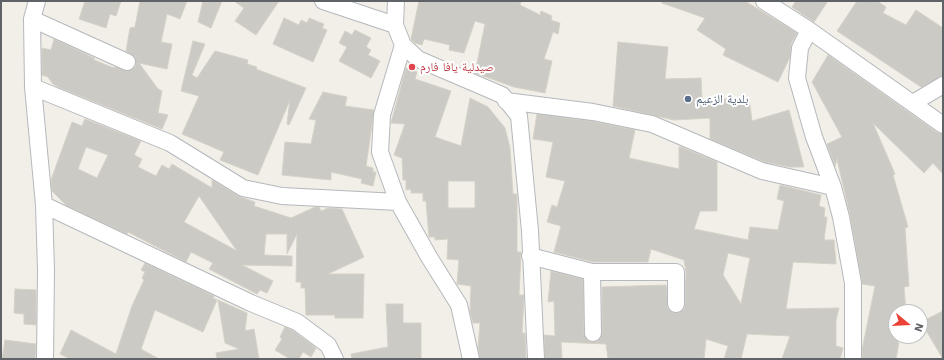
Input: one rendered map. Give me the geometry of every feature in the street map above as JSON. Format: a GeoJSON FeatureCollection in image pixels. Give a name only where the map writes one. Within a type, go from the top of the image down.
{"type":"FeatureCollection","features":[{"type":"Feature","properties":{"kind":"street"},"geometry":{"type":"LineString","coordinates":[[37,1],[32,19],[33,87],[44,205],[46,270],[45,359]]}},
{"type":"Feature","properties":{"kind":"street"},"geometry":{"type":"LineString","coordinates":[[323,1],[395,24]]}},
{"type":"Feature","properties":{"kind":"street"},"geometry":{"type":"LineString","coordinates":[[396,1],[395,24],[403,45],[418,59],[502,95],[519,116],[524,156],[536,359]]}},
{"type":"Feature","properties":{"kind":"street"},"geometry":{"type":"LineString","coordinates":[[764,1],[809,30],[943,125]]}},
{"type":"Feature","properties":{"kind":"street"},"geometry":{"type":"LineString","coordinates":[[32,19],[128,62]]}},
{"type":"Feature","properties":{"kind":"street"},"geometry":{"type":"LineString","coordinates":[[809,30],[800,48],[797,78],[814,137],[833,187],[841,217],[853,283],[853,359]]}},
{"type":"Feature","properties":{"kind":"street"},"geometry":{"type":"LineString","coordinates":[[403,45],[382,115],[380,152],[398,202],[429,257],[459,305],[471,359]]}},
{"type":"Feature","properties":{"kind":"street"},"geometry":{"type":"LineString","coordinates":[[913,103],[943,85]]}},
{"type":"Feature","properties":{"kind":"street"},"geometry":{"type":"LineString","coordinates":[[33,87],[170,143],[243,188],[282,196],[398,202]]}},
{"type":"Feature","properties":{"kind":"street"},"geometry":{"type":"LineString","coordinates":[[506,101],[593,112],[652,124],[762,171],[833,187]]}},
{"type":"Feature","properties":{"kind":"street"},"geometry":{"type":"LineString","coordinates":[[44,205],[251,303],[297,322],[328,345],[335,359]]}},
{"type":"Feature","properties":{"kind":"street"},"geometry":{"type":"LineString","coordinates":[[530,256],[592,272],[676,272],[676,304]]}},
{"type":"Feature","properties":{"kind":"street"},"geometry":{"type":"LineString","coordinates":[[592,272],[593,333]]}},
{"type":"Feature","properties":{"kind":"building"},"geometry":{"type":"Polygon","coordinates":[[[85,1],[121,1],[116,16],[110,14],[106,28],[79,19],[85,1]]]}},
{"type":"Feature","properties":{"kind":"building"},"geometry":{"type":"Polygon","coordinates":[[[140,1],[187,1],[180,19],[167,14],[161,42],[172,44],[167,69],[139,63],[158,89],[162,91],[158,113],[168,115],[162,129],[60,88],[53,84],[48,77],[42,75],[42,48],[51,50],[54,39],[94,58],[94,60],[114,68],[128,71],[133,69],[136,66],[135,57],[126,51],[130,28],[135,27],[140,1]]]}},
{"type":"Feature","properties":{"kind":"building"},"geometry":{"type":"Polygon","coordinates":[[[203,1],[222,1],[211,28],[198,22],[203,1]]]}},
{"type":"Feature","properties":{"kind":"building"},"geometry":{"type":"Polygon","coordinates":[[[234,1],[279,1],[256,35],[235,21],[244,8],[234,1]]]}},
{"type":"Feature","properties":{"kind":"building"},"geometry":{"type":"Polygon","coordinates":[[[419,1],[521,1],[520,5],[540,15],[541,11],[552,16],[551,20],[560,23],[558,34],[553,32],[544,59],[552,61],[545,93],[514,87],[475,73],[485,24],[475,21],[464,53],[449,50],[450,45],[424,39],[422,45],[415,43],[411,39],[419,1]]]}},
{"type":"Feature","properties":{"kind":"building"},"geometry":{"type":"Polygon","coordinates":[[[662,1],[745,1],[797,33],[791,44],[790,57],[778,82],[723,55],[726,49],[697,30],[705,18],[662,3],[662,1]]]}},
{"type":"Feature","properties":{"kind":"building"},"geometry":{"type":"Polygon","coordinates":[[[796,1],[828,1],[814,22],[792,7],[796,1]]]}},
{"type":"Feature","properties":{"kind":"building"},"geometry":{"type":"Polygon","coordinates":[[[857,1],[877,1],[886,7],[883,13],[906,25],[916,10],[943,28],[943,76],[921,87],[837,31],[857,1]]]}},
{"type":"Feature","properties":{"kind":"building"},"geometry":{"type":"Polygon","coordinates":[[[284,18],[299,25],[301,20],[307,23],[309,18],[324,24],[322,28],[327,30],[313,62],[273,44],[284,18]]]}},
{"type":"Feature","properties":{"kind":"building"},"geometry":{"type":"Polygon","coordinates":[[[355,30],[371,38],[366,47],[371,50],[368,55],[380,61],[371,78],[339,61],[347,47],[339,43],[345,31],[352,35],[355,30]]]}},
{"type":"Feature","properties":{"kind":"building"},"geometry":{"type":"Polygon","coordinates":[[[193,41],[205,44],[192,75],[197,78],[215,51],[248,60],[247,64],[257,67],[256,69],[306,88],[289,125],[287,124],[290,100],[258,175],[220,160],[224,152],[182,134],[199,96],[181,91],[193,41]]]}},
{"type":"Feature","properties":{"kind":"building"},"geometry":{"type":"Polygon","coordinates":[[[618,42],[668,47],[665,79],[701,78],[702,100],[749,98],[752,121],[789,110],[804,167],[790,167],[765,162],[710,139],[710,118],[674,120],[613,106],[618,42]]]}},
{"type":"Feature","properties":{"kind":"building"},"geometry":{"type":"Polygon","coordinates":[[[828,55],[938,133],[943,134],[943,174],[933,163],[924,173],[873,123],[895,174],[893,175],[908,227],[905,228],[909,286],[904,287],[905,304],[888,304],[888,344],[899,344],[896,359],[862,359],[862,350],[875,286],[862,284],[850,215],[837,159],[835,166],[827,144],[842,137],[812,82],[828,55]]]}},
{"type":"Feature","properties":{"kind":"building"},"geometry":{"type":"Polygon","coordinates":[[[406,68],[417,72],[415,79],[451,91],[435,137],[461,146],[470,98],[488,107],[505,128],[510,148],[513,194],[517,194],[517,252],[521,252],[519,295],[524,295],[522,333],[525,333],[526,359],[480,359],[478,348],[480,323],[473,323],[470,311],[471,286],[457,284],[459,260],[447,259],[448,239],[435,240],[435,237],[429,237],[426,201],[423,201],[423,193],[411,193],[411,189],[406,190],[406,180],[403,180],[402,158],[394,155],[405,124],[391,123],[406,68]],[[448,181],[448,208],[475,208],[475,181],[448,181]]]}},
{"type":"Feature","properties":{"kind":"building"},"geometry":{"type":"Polygon","coordinates":[[[323,92],[347,97],[345,106],[374,110],[366,166],[373,168],[373,172],[376,172],[373,186],[361,183],[362,179],[331,172],[331,180],[282,175],[285,142],[311,144],[316,120],[309,119],[323,92]]]}},
{"type":"Feature","properties":{"kind":"building"},"geometry":{"type":"Polygon","coordinates":[[[537,114],[591,121],[635,130],[629,158],[679,169],[679,147],[681,147],[717,162],[717,211],[700,211],[694,229],[748,240],[750,227],[778,230],[784,201],[777,199],[780,185],[821,195],[819,206],[825,208],[824,217],[827,217],[824,240],[834,240],[836,264],[793,262],[786,309],[839,308],[836,320],[836,346],[843,348],[840,359],[782,359],[790,336],[747,334],[741,359],[724,359],[728,346],[706,339],[704,359],[608,359],[606,344],[561,342],[562,359],[545,359],[544,335],[555,336],[554,301],[548,302],[551,271],[583,279],[584,334],[588,341],[593,342],[598,341],[602,333],[602,287],[666,285],[668,308],[672,312],[676,313],[684,309],[686,272],[684,260],[651,249],[648,262],[593,262],[554,252],[561,226],[547,222],[552,205],[557,207],[565,181],[546,177],[553,142],[533,139],[537,114]],[[728,253],[723,275],[741,304],[750,258],[728,253]]]}},
{"type":"Feature","properties":{"kind":"building"},"geometry":{"type":"Polygon","coordinates":[[[85,119],[141,141],[134,155],[142,159],[138,167],[156,176],[162,165],[169,169],[172,164],[212,188],[212,180],[238,196],[255,202],[254,206],[291,218],[315,207],[319,207],[321,211],[328,208],[342,209],[364,257],[328,274],[364,274],[363,318],[335,318],[335,315],[306,315],[305,288],[301,288],[301,282],[296,282],[297,234],[287,254],[287,234],[266,234],[264,255],[292,256],[292,266],[242,265],[273,281],[267,293],[260,290],[257,294],[209,269],[213,263],[191,252],[186,262],[128,232],[127,234],[67,206],[52,191],[51,180],[72,122],[82,126],[85,119]],[[86,147],[78,169],[97,178],[108,155],[86,147]],[[199,196],[184,222],[237,251],[199,196]]]}},
{"type":"Feature","properties":{"kind":"building"},"geometry":{"type":"Polygon","coordinates":[[[145,263],[214,296],[213,298],[217,300],[203,332],[155,310],[141,349],[159,359],[70,359],[60,354],[71,330],[116,354],[132,306],[144,280],[142,278],[145,272],[141,270],[145,263]]]}},
{"type":"Feature","properties":{"kind":"building"},"geometry":{"type":"Polygon","coordinates":[[[15,289],[36,290],[36,325],[24,324],[24,314],[14,313],[15,289]]]}},
{"type":"Feature","properties":{"kind":"building"},"geometry":{"type":"Polygon","coordinates":[[[218,300],[247,313],[245,331],[254,329],[259,359],[217,359],[216,353],[239,349],[225,343],[218,300]]]}},
{"type":"Feature","properties":{"kind":"building"},"geometry":{"type":"Polygon","coordinates":[[[386,304],[403,304],[403,323],[421,323],[421,359],[352,359],[351,354],[388,347],[386,304]]]}},
{"type":"Feature","properties":{"kind":"building"},"geometry":{"type":"Polygon","coordinates":[[[943,311],[943,359],[928,334],[928,318],[943,311]]]}},
{"type":"Feature","properties":{"kind":"building"},"geometry":{"type":"Polygon","coordinates":[[[285,327],[292,330],[316,348],[311,357],[303,352],[299,359],[290,359],[275,350],[282,339],[280,337],[285,327]]]}},
{"type":"Feature","properties":{"kind":"building"},"geometry":{"type":"Polygon","coordinates":[[[5,340],[36,344],[35,359],[2,359],[5,340]]]}},
{"type":"Feature","properties":{"kind":"place","name":"صيدلية يافا فارم"},"geometry":{"type":"Point","coordinates":[412,67]}},
{"type":"Feature","properties":{"kind":"place","name":"بلدية الزعيم"},"geometry":{"type":"Point","coordinates":[688,99]}}]}
